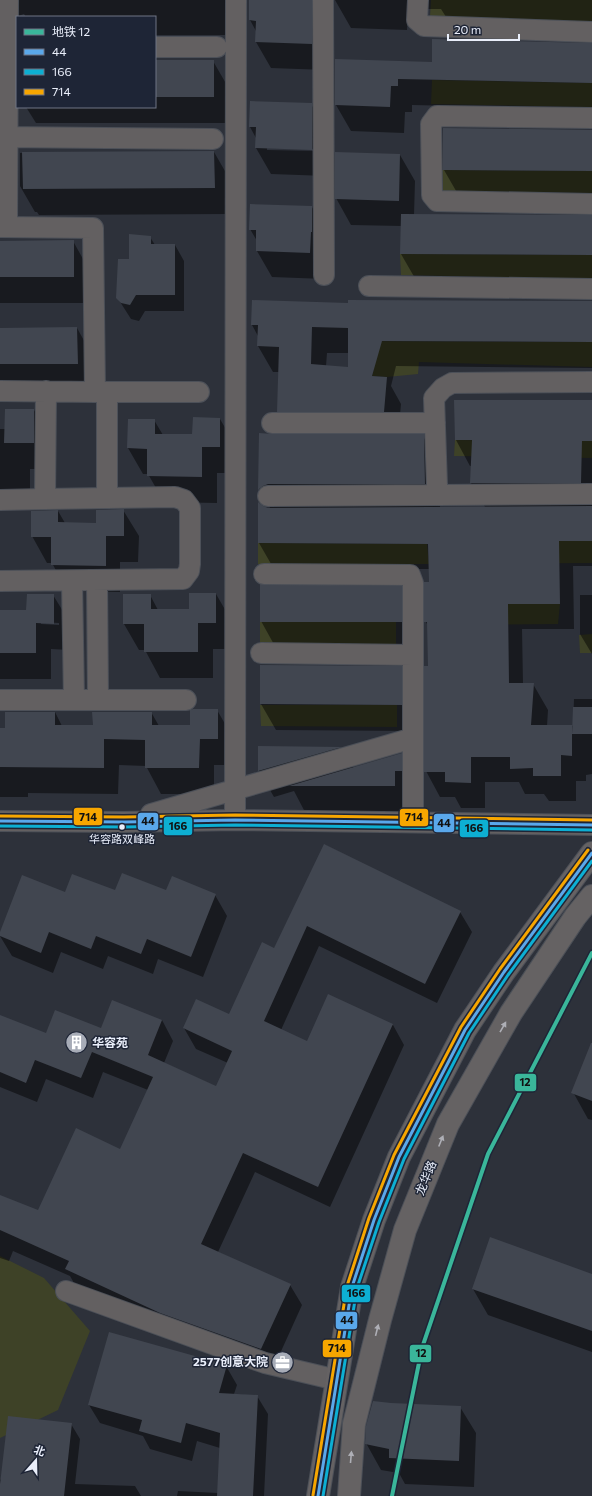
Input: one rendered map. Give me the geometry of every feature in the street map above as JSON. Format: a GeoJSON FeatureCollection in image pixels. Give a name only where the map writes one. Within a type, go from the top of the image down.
{"type":"FeatureCollection","features":[{"type":"Feature","properties":{"kind":"main road"},"geometry":{"type":"LineString","coordinates":[[318,1496],[352,1286],[374,1220],[399,1157],[466,1030],[504,972],[592,853]]}},
{"type":"Feature","properties":{"kind":"main road","name":"龙华路"},"geometry":{"type":"LineString","coordinates":[[349,1496],[354,1424],[404,1230],[452,1118],[511,1013],[575,917],[592,896]]}},
{"type":"Feature","properties":{"kind":"street"},"geometry":{"type":"LineString","coordinates":[[8,0],[8,47],[3,137],[3,227],[93,228],[107,498]]}},
{"type":"Feature","properties":{"kind":"street"},"geometry":{"type":"LineString","coordinates":[[235,820],[236,0]]}},
{"type":"Feature","properties":{"kind":"street"},"geometry":{"type":"LineString","coordinates":[[324,0],[324,276]]}},
{"type":"Feature","properties":{"kind":"street"},"geometry":{"type":"LineString","coordinates":[[418,0],[417,20],[424,26],[592,32]]}},
{"type":"Feature","properties":{"kind":"street"},"geometry":{"type":"LineString","coordinates":[[156,47],[217,47]]}},
{"type":"Feature","properties":{"kind":"street"},"geometry":{"type":"LineString","coordinates":[[592,118],[438,116],[431,124],[432,195],[436,201],[592,204]]}},
{"type":"Feature","properties":{"kind":"street"},"geometry":{"type":"LineString","coordinates":[[3,137],[213,139]]}},
{"type":"Feature","properties":{"kind":"street"},"geometry":{"type":"LineString","coordinates":[[369,286],[592,289]]}},
{"type":"Feature","properties":{"kind":"street"},"geometry":{"type":"LineString","coordinates":[[438,495],[434,398],[443,388],[452,383],[592,382]]}},
{"type":"Feature","properties":{"kind":"street"},"geometry":{"type":"LineString","coordinates":[[0,390],[199,392]]}},
{"type":"Feature","properties":{"kind":"street"},"geometry":{"type":"LineString","coordinates":[[45,499],[46,391]]}},
{"type":"Feature","properties":{"kind":"street"},"geometry":{"type":"LineString","coordinates":[[272,423],[435,423]]}},
{"type":"Feature","properties":{"kind":"street"},"geometry":{"type":"LineString","coordinates":[[268,496],[592,494]]}},
{"type":"Feature","properties":{"kind":"street"},"geometry":{"type":"LineString","coordinates":[[0,500],[175,497],[184,500],[190,508],[190,564],[189,571],[183,579],[72,581],[0,580]]}},
{"type":"Feature","properties":{"kind":"street"},"geometry":{"type":"LineString","coordinates":[[264,574],[410,575],[413,583],[413,822]]}},
{"type":"Feature","properties":{"kind":"street"},"geometry":{"type":"LineString","coordinates":[[97,580],[98,700]]}},
{"type":"Feature","properties":{"kind":"street"},"geometry":{"type":"LineString","coordinates":[[72,581],[74,700]]}},
{"type":"Feature","properties":{"kind":"street"},"geometry":{"type":"LineString","coordinates":[[261,653],[413,655]]}},
{"type":"Feature","properties":{"kind":"street"},"geometry":{"type":"LineString","coordinates":[[0,700],[186,700]]}},
{"type":"Feature","properties":{"kind":"street"},"geometry":{"type":"LineString","coordinates":[[124,822],[413,738]]}},
{"type":"Feature","properties":{"kind":"street"},"geometry":{"type":"LineString","coordinates":[[0,821],[124,822],[235,820],[592,825]]}},
{"type":"Feature","properties":{"kind":"street"},"geometry":{"type":"LineString","coordinates":[[66,1291],[265,1363],[337,1380]]}},
{"type":"Feature","properties":{"kind":"green space"},"geometry":{"type":"Polygon","coordinates":[[[431,0],[592,0],[592,22],[430,17],[431,0]]]}},
{"type":"Feature","properties":{"kind":"green space"},"geometry":{"type":"Polygon","coordinates":[[[432,80],[592,83],[592,107],[431,104],[432,80]]]}},
{"type":"Feature","properties":{"kind":"green space"},"geometry":{"type":"Polygon","coordinates":[[[442,170],[592,171],[592,193],[443,191],[442,170]]]}},
{"type":"Feature","properties":{"kind":"green space"},"geometry":{"type":"Polygon","coordinates":[[[400,254],[592,255],[592,279],[401,275],[400,254]]]}},
{"type":"Feature","properties":{"kind":"green space"},"geometry":{"type":"Polygon","coordinates":[[[348,341],[592,342],[592,367],[419,362],[418,374],[387,377],[372,376],[374,369],[348,341]]]}},
{"type":"Feature","properties":{"kind":"green space"},"geometry":{"type":"Polygon","coordinates":[[[455,440],[592,441],[592,458],[454,456],[455,440]]]}},
{"type":"Feature","properties":{"kind":"green space"},"geometry":{"type":"Polygon","coordinates":[[[455,540],[592,541],[592,563],[454,564],[455,540]]]}},
{"type":"Feature","properties":{"kind":"green space"},"geometry":{"type":"Polygon","coordinates":[[[258,543],[427,544],[429,564],[258,564],[258,543]]]}},
{"type":"Feature","properties":{"kind":"green space"},"geometry":{"type":"Polygon","coordinates":[[[429,604],[560,604],[558,624],[427,625],[429,604]]]}},
{"type":"Feature","properties":{"kind":"green space"},"geometry":{"type":"Polygon","coordinates":[[[260,622],[396,622],[396,646],[260,644],[260,622]]]}},
{"type":"Feature","properties":{"kind":"green space"},"geometry":{"type":"Polygon","coordinates":[[[592,634],[592,653],[580,653],[579,635],[592,634]]]}},
{"type":"Feature","properties":{"kind":"green space"},"geometry":{"type":"Polygon","coordinates":[[[260,705],[397,705],[397,727],[261,726],[260,705]]]}},
{"type":"Feature","properties":{"kind":"green space"},"geometry":{"type":"Polygon","coordinates":[[[0,1256],[44,1278],[90,1331],[58,1410],[0,1438],[0,1256]]]}},
{"type":"Feature","properties":{"kind":"building"},"geometry":{"type":"Polygon","coordinates":[[[249,0],[312,0],[312,44],[255,42],[256,21],[249,20],[249,0]]]}},
{"type":"Feature","properties":{"kind":"building"},"geometry":{"type":"Polygon","coordinates":[[[432,39],[592,43],[592,83],[398,79],[398,86],[391,86],[390,107],[335,105],[335,59],[432,62],[432,39]]]}},
{"type":"Feature","properties":{"kind":"building"},"geometry":{"type":"Polygon","coordinates":[[[156,60],[214,60],[214,97],[156,97],[156,60]]]}},
{"type":"Feature","properties":{"kind":"building"},"geometry":{"type":"Polygon","coordinates":[[[250,101],[312,103],[312,150],[255,148],[256,127],[249,127],[250,101]]]}},
{"type":"Feature","properties":{"kind":"building"},"geometry":{"type":"Polygon","coordinates":[[[443,128],[592,130],[592,171],[443,170],[443,128]]]}},
{"type":"Feature","properties":{"kind":"building"},"geometry":{"type":"Polygon","coordinates":[[[214,151],[215,188],[23,189],[22,152],[214,151]]]}},
{"type":"Feature","properties":{"kind":"building"},"geometry":{"type":"Polygon","coordinates":[[[335,152],[400,154],[399,201],[335,199],[335,152]]]}},
{"type":"Feature","properties":{"kind":"building"},"geometry":{"type":"Polygon","coordinates":[[[250,204],[312,206],[310,253],[256,251],[256,230],[249,230],[250,204]]]}},
{"type":"Feature","properties":{"kind":"building"},"geometry":{"type":"Polygon","coordinates":[[[401,214],[592,215],[592,255],[400,254],[401,214]]]}},
{"type":"Feature","properties":{"kind":"building"},"geometry":{"type":"Polygon","coordinates":[[[129,234],[151,236],[151,244],[175,244],[175,295],[136,295],[130,305],[121,303],[116,298],[118,259],[129,259],[129,234]]]}},
{"type":"Feature","properties":{"kind":"building"},"geometry":{"type":"Polygon","coordinates":[[[74,240],[74,277],[0,277],[0,241],[74,240]]]}},
{"type":"Feature","properties":{"kind":"building"},"geometry":{"type":"Polygon","coordinates":[[[252,300],[348,303],[348,300],[592,301],[592,342],[382,341],[372,376],[387,377],[384,412],[277,412],[279,347],[257,346],[258,325],[251,325],[252,300]],[[312,327],[311,364],[348,367],[348,328],[312,327]]]}},
{"type":"Feature","properties":{"kind":"building"},"geometry":{"type":"Polygon","coordinates":[[[77,327],[78,364],[0,364],[0,328],[77,327]]]}},
{"type":"Feature","properties":{"kind":"building"},"geometry":{"type":"Polygon","coordinates":[[[454,400],[592,400],[592,441],[582,441],[581,483],[470,483],[472,440],[455,440],[454,400]]]}},
{"type":"Feature","properties":{"kind":"building"},"geometry":{"type":"Polygon","coordinates":[[[5,409],[34,409],[34,443],[4,443],[5,409]]]}},
{"type":"Feature","properties":{"kind":"building"},"geometry":{"type":"Polygon","coordinates":[[[193,417],[220,418],[220,447],[202,447],[202,477],[147,476],[147,449],[127,448],[128,419],[155,419],[155,434],[192,434],[193,417]]]}},
{"type":"Feature","properties":{"kind":"building"},"geometry":{"type":"Polygon","coordinates":[[[259,433],[424,434],[425,484],[268,484],[258,490],[259,433]]]}},
{"type":"Feature","properties":{"kind":"building"},"geometry":{"type":"Polygon","coordinates":[[[258,502],[268,508],[592,506],[592,541],[559,541],[560,604],[508,604],[509,683],[534,683],[531,725],[572,725],[572,756],[561,755],[561,776],[533,776],[533,768],[510,769],[510,757],[471,757],[471,783],[445,782],[445,772],[424,772],[424,666],[428,666],[427,622],[424,622],[424,582],[429,582],[428,544],[258,543],[258,502]]]}},
{"type":"Feature","properties":{"kind":"building"},"geometry":{"type":"Polygon","coordinates":[[[124,509],[124,536],[106,536],[106,566],[51,565],[51,537],[31,537],[31,511],[58,510],[58,522],[96,523],[96,510],[124,509]]]}},
{"type":"Feature","properties":{"kind":"building"},"geometry":{"type":"Polygon","coordinates":[[[260,584],[402,586],[402,622],[260,622],[260,584]]]}},
{"type":"Feature","properties":{"kind":"building"},"geometry":{"type":"Polygon","coordinates":[[[189,593],[216,593],[216,623],[198,623],[198,652],[144,652],[144,624],[123,624],[123,594],[151,594],[151,609],[189,609],[189,593]]]}},
{"type":"Feature","properties":{"kind":"building"},"geometry":{"type":"Polygon","coordinates":[[[27,594],[54,594],[54,624],[36,623],[36,653],[0,653],[0,610],[26,610],[27,594]]]}},
{"type":"Feature","properties":{"kind":"building"},"geometry":{"type":"Polygon","coordinates":[[[260,665],[402,666],[402,705],[260,704],[260,665]]]}},
{"type":"Feature","properties":{"kind":"building"},"geometry":{"type":"Polygon","coordinates":[[[573,707],[592,707],[592,734],[572,734],[573,707]]]}},
{"type":"Feature","properties":{"kind":"building"},"geometry":{"type":"Polygon","coordinates":[[[218,709],[218,739],[200,739],[199,768],[145,768],[145,740],[104,739],[104,768],[0,767],[0,728],[5,728],[5,712],[55,712],[55,725],[93,725],[92,712],[152,712],[152,725],[190,725],[190,710],[218,709]]]}},
{"type":"Feature","properties":{"kind":"building"},"geometry":{"type":"Polygon","coordinates":[[[258,746],[342,747],[258,771],[258,746]]]}},
{"type":"Feature","properties":{"kind":"building"},"geometry":{"type":"Polygon","coordinates":[[[402,753],[402,771],[395,771],[395,786],[289,786],[402,753]]]}},
{"type":"Feature","properties":{"kind":"building"},"geometry":{"type":"Polygon","coordinates":[[[324,844],[461,911],[425,984],[307,926],[264,1021],[307,1041],[328,994],[393,1024],[318,1187],[243,1153],[201,1244],[291,1284],[261,1349],[160,1313],[65,1269],[69,1261],[0,1230],[0,1195],[38,1210],[76,1128],[120,1149],[153,1077],[92,1052],[81,1078],[35,1060],[26,1083],[0,1072],[0,1015],[46,1033],[55,1010],[101,1028],[112,1000],[162,1020],[148,1055],[216,1086],[232,1051],[183,1028],[196,999],[229,1014],[262,942],[274,948],[324,844]]]}},
{"type":"Feature","properties":{"kind":"building"},"geometry":{"type":"Polygon","coordinates":[[[122,873],[166,890],[172,876],[216,894],[191,957],[147,939],[141,954],[96,936],[91,949],[49,932],[41,953],[0,936],[0,932],[22,875],[65,892],[72,874],[115,890],[122,873]]]}},
{"type":"Feature","properties":{"kind":"building"},"geometry":{"type":"Polygon","coordinates":[[[592,1043],[592,1101],[571,1093],[592,1043]]]}},
{"type":"Feature","properties":{"kind":"building"},"geometry":{"type":"Polygon","coordinates":[[[490,1237],[592,1274],[592,1331],[472,1289],[490,1237]]]}},
{"type":"Feature","properties":{"kind":"building"},"geometry":{"type":"Polygon","coordinates":[[[109,1332],[227,1365],[219,1393],[258,1395],[253,1496],[217,1496],[220,1433],[186,1423],[181,1443],[139,1431],[142,1420],[88,1405],[109,1332]]]}},
{"type":"Feature","properties":{"kind":"building"},"geometry":{"type":"Polygon","coordinates":[[[373,1401],[461,1406],[459,1461],[389,1458],[389,1449],[365,1444],[366,1426],[373,1401]]]}},
{"type":"Feature","properties":{"kind":"building"},"geometry":{"type":"Polygon","coordinates":[[[8,1416],[72,1423],[64,1496],[0,1496],[8,1416]]]}},
{"type":"Feature","properties":{"kind":"metro line","name":"12"},"geometry":{"type":"LineString","coordinates":[[392,1496],[422,1348],[488,1154],[592,953]]}},
{"type":"Feature","properties":{"kind":"transit line","name":"714"},"geometry":{"type":"LineString","coordinates":[[0,816],[124,817],[235,815],[592,820]]}},
{"type":"Feature","properties":{"kind":"transit line","name":"44"},"geometry":{"type":"LineString","coordinates":[[0,821],[124,822],[235,820],[592,825]]}},
{"type":"Feature","properties":{"kind":"transit line","name":"166"},"geometry":{"type":"LineString","coordinates":[[0,826],[124,827],[235,825],[592,830]]}},
{"type":"Feature","properties":{"kind":"transit line","name":"714"},"geometry":{"type":"LineString","coordinates":[[313,1495],[347,1286],[369,1218],[394,1155],[461,1027],[500,969],[588,850]]}},
{"type":"Feature","properties":{"kind":"transit line","name":"44"},"geometry":{"type":"LineString","coordinates":[[318,1496],[352,1287],[374,1220],[399,1157],[465,1030],[504,972],[592,853]]}},
{"type":"Feature","properties":{"kind":"transit line","name":"166"},"geometry":{"type":"LineString","coordinates":[[323,1496],[357,1288],[379,1222],[404,1159],[469,1033],[508,975],[592,861]]}},
{"type":"Feature","properties":{"kind":"place","name":"华容路双峰路"},"geometry":{"type":"Point","coordinates":[122,827]}},
{"type":"Feature","properties":{"kind":"place","name":"华容苑"},"geometry":{"type":"Point","coordinates":[77,1043]}},
{"type":"Feature","properties":{"kind":"place","name":"2577创意大院"},"geometry":{"type":"Point","coordinates":[283,1362]}}]}
